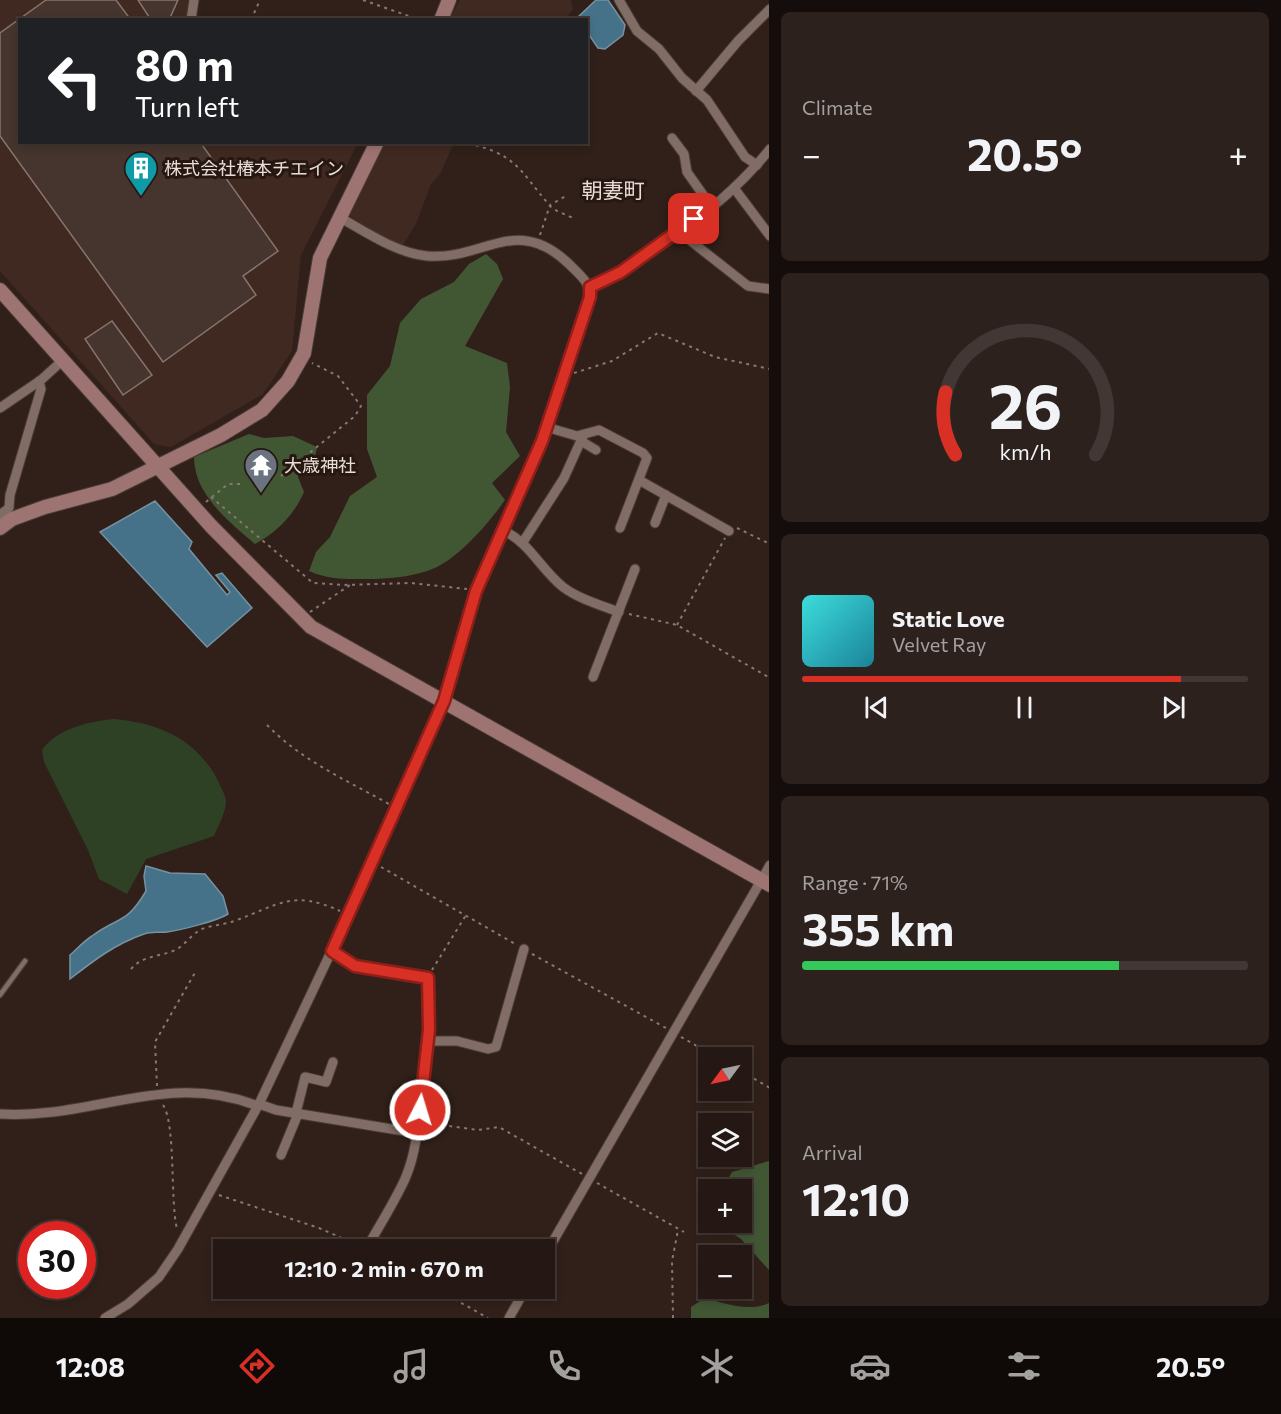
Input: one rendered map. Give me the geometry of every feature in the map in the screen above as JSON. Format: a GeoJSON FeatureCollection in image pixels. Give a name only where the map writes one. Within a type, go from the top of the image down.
{"type":"FeatureCollection","features":[{"type":"Feature","properties":{"kind":"street"},"geometry":{"type":"LineString","coordinates":[[191,18],[194,0]]}},
{"type":"Feature","properties":{"kind":"street"},"geometry":{"type":"LineString","coordinates":[[442,18],[449,0]]}},
{"type":"Feature","properties":{"kind":"street"},"geometry":{"type":"LineString","coordinates":[[619,0],[637,31],[659,49],[706,100],[745,157],[757,165]]}},
{"type":"Feature","properties":{"kind":"street"},"geometry":{"type":"LineString","coordinates":[[696,91],[738,41],[769,10]]}},
{"type":"Feature","properties":{"kind":"street"},"geometry":{"type":"LineString","coordinates":[[672,138],[684,154],[687,172],[711,206]]}},
{"type":"Feature","properties":{"kind":"street"},"geometry":{"type":"LineString","coordinates":[[1,521],[112,489],[221,435],[262,410],[288,381],[302,357],[320,258],[376,144]]}},
{"type":"Feature","properties":{"kind":"street"},"geometry":{"type":"LineString","coordinates":[[590,287],[621,272],[711,206],[734,188],[769,150]]}},
{"type":"Feature","properties":{"kind":"street"},"geometry":{"type":"LineString","coordinates":[[734,188],[769,235]]}},
{"type":"Feature","properties":{"kind":"street"},"geometry":{"type":"LineString","coordinates":[[105,1318],[128,1304],[159,1276],[178,1249],[258,1105],[332,951],[444,701],[476,591],[546,427],[590,297],[590,287],[564,259],[537,243],[517,239],[446,255],[427,256],[407,251],[378,239],[339,217]]}},
{"type":"Feature","properties":{"kind":"street"},"geometry":{"type":"LineString","coordinates":[[678,231],[748,286],[769,289]]}},
{"type":"Feature","properties":{"kind":"street"},"geometry":{"type":"LineString","coordinates":[[0,290],[196,510],[303,619],[351,651],[765,882],[673,1032],[555,1239]]}},
{"type":"Feature","properties":{"kind":"street"},"geometry":{"type":"LineString","coordinates":[[0,408],[39,381],[63,360]]}},
{"type":"Feature","properties":{"kind":"street"},"geometry":{"type":"LineString","coordinates":[[1,521],[9,508],[10,495],[41,389],[39,381]]}},
{"type":"Feature","properties":{"kind":"street"},"geometry":{"type":"LineString","coordinates":[[546,427],[582,438],[596,450]]}},
{"type":"Feature","properties":{"kind":"street"},"geometry":{"type":"LineString","coordinates":[[523,542],[564,478],[582,438],[599,430],[643,453],[647,458],[620,528]]}},
{"type":"Feature","properties":{"kind":"street"},"geometry":{"type":"LineString","coordinates":[[639,480],[729,531]]}},
{"type":"Feature","properties":{"kind":"street"},"geometry":{"type":"LineString","coordinates":[[655,523],[666,495]]}},
{"type":"Feature","properties":{"kind":"street"},"geometry":{"type":"LineString","coordinates":[[502,530],[523,542],[546,571],[565,588],[619,612]]}},
{"type":"Feature","properties":{"kind":"street"},"geometry":{"type":"LineString","coordinates":[[593,677],[635,569]]}},
{"type":"Feature","properties":{"kind":"street"},"geometry":{"type":"LineString","coordinates":[[428,1041],[457,1041],[488,1049],[496,1047],[524,949]]}},
{"type":"Feature","properties":{"kind":"street"},"geometry":{"type":"LineString","coordinates":[[332,951],[355,966],[428,978],[428,1041],[417,1128],[405,1178],[372,1239]]}},
{"type":"Feature","properties":{"kind":"street"},"geometry":{"type":"LineString","coordinates":[[281,1155],[297,1114],[305,1077],[326,1082],[333,1062]]}},
{"type":"Feature","properties":{"kind":"street"},"geometry":{"type":"LineString","coordinates":[[0,1114],[40,1114],[172,1092],[219,1094],[297,1114],[417,1128]]}},
{"type":"Feature","properties":{"kind":"street"},"geometry":{"type":"LineString","coordinates":[[509,1318],[520,1299]]}},
{"type":"Feature","properties":{"kind":"lane"},"geometry":{"type":"LineString","coordinates":[[0,995],[25,961]]}},
{"type":"Feature","properties":{"kind":"path"},"geometry":{"type":"LineString","coordinates":[[252,18],[260,0]]}},
{"type":"Feature","properties":{"kind":"path"},"geometry":{"type":"LineString","coordinates":[[363,0],[414,18]]}},
{"type":"Feature","properties":{"kind":"path"},"geometry":{"type":"LineString","coordinates":[[467,144],[506,156],[520,165],[550,205],[575,219]]}},
{"type":"Feature","properties":{"kind":"path"},"geometry":{"type":"LineString","coordinates":[[537,243],[545,214],[550,205],[566,196]]}},
{"type":"Feature","properties":{"kind":"path"},"geometry":{"type":"LineString","coordinates":[[565,372],[576,373],[612,361],[658,333],[715,357],[769,369]]}},
{"type":"Feature","properties":{"kind":"path"},"geometry":{"type":"LineString","coordinates":[[282,476],[355,416],[361,406],[338,376],[302,357]]}},
{"type":"Feature","properties":{"kind":"path"},"geometry":{"type":"LineString","coordinates":[[196,510],[228,484],[241,484]]}},
{"type":"Feature","properties":{"kind":"path"},"geometry":{"type":"LineString","coordinates":[[211,497],[313,583],[350,585],[411,583],[459,586],[476,591]]}},
{"type":"Feature","properties":{"kind":"path"},"geometry":{"type":"LineString","coordinates":[[677,625],[729,531],[736,528],[743,529],[769,543]]}},
{"type":"Feature","properties":{"kind":"path"},"geometry":{"type":"LineString","coordinates":[[303,619],[350,585]]}},
{"type":"Feature","properties":{"kind":"path"},"geometry":{"type":"LineString","coordinates":[[619,612],[677,625],[769,677]]}},
{"type":"Feature","properties":{"kind":"path"},"geometry":{"type":"LineString","coordinates":[[267,724],[291,748],[308,759],[397,808]]}},
{"type":"Feature","properties":{"kind":"path"},"geometry":{"type":"LineString","coordinates":[[131,969],[144,958],[178,949],[202,929],[231,922],[289,900],[321,903],[349,914]]}},
{"type":"Feature","properties":{"kind":"path"},"geometry":{"type":"LineString","coordinates":[[428,978],[466,915]]}},
{"type":"Feature","properties":{"kind":"path"},"geometry":{"type":"LineString","coordinates":[[673,1032],[699,1047]]}},
{"type":"Feature","properties":{"kind":"path"},"geometry":{"type":"LineString","coordinates":[[752,1077],[769,1087]]}},
{"type":"Feature","properties":{"kind":"path"},"geometry":{"type":"LineString","coordinates":[[417,1128],[478,1130],[499,1127],[684,1232]]}},
{"type":"Feature","properties":{"kind":"path"},"geometry":{"type":"LineString","coordinates":[[210,1192],[345,1239]]}},
{"type":"Feature","properties":{"kind":"path"},"geometry":{"type":"LineString","coordinates":[[673,1318],[672,1261],[677,1241],[675,1239],[679,1230]]}},
{"type":"Feature","properties":{"kind":"path"},"geometry":{"type":"LineString","coordinates":[[454,1299],[488,1318]]}},
{"type":"Feature","properties":{"kind":"shaded area"},"geometry":{"type":"Polygon","coordinates":[[[0,0],[190,0],[187,18],[18,18],[18,144],[357,144],[301,255],[292,351],[263,394],[171,447],[154,444],[0,271],[0,0]]]}},
{"type":"Feature","properties":{"kind":"shaded area"},"geometry":{"type":"Polygon","coordinates":[[[460,0],[571,0],[573,10],[566,18],[450,18],[460,0]]]}},
{"type":"Feature","properties":{"kind":"shaded area"},"geometry":{"type":"Polygon","coordinates":[[[383,144],[454,144],[440,174],[431,184],[416,224],[401,248],[348,215],[383,144]]]}},
{"type":"Feature","properties":{"kind":"green space"},"geometry":{"type":"Polygon","coordinates":[[[486,254],[497,264],[503,279],[465,346],[507,363],[510,387],[506,432],[520,456],[492,483],[505,500],[490,520],[460,551],[438,567],[427,571],[383,579],[345,579],[309,571],[316,552],[330,537],[350,496],[377,477],[367,449],[367,395],[390,366],[400,323],[421,299],[454,282],[469,264],[486,254]]]}},
{"type":"Feature","properties":{"kind":"green space"},"geometry":{"type":"Polygon","coordinates":[[[249,434],[264,438],[293,436],[317,447],[315,457],[299,468],[298,477],[304,492],[295,508],[278,528],[255,544],[214,506],[206,495],[200,483],[194,457],[249,434]]]}},
{"type":"Feature","properties":{"kind":"green space"},"geometry":{"type":"Polygon","coordinates":[[[114,719],[159,728],[184,742],[206,762],[215,775],[226,801],[214,836],[146,859],[127,894],[99,879],[88,850],[44,762],[42,750],[56,736],[74,727],[114,719]]]}},
{"type":"Feature","properties":{"kind":"green space"},"geometry":{"type":"Polygon","coordinates":[[[769,1161],[769,1270],[752,1251],[752,1245],[746,1245],[732,1233],[752,1233],[752,1179],[728,1179],[732,1172],[769,1161]]]}},
{"type":"Feature","properties":{"kind":"green space"},"geometry":{"type":"Polygon","coordinates":[[[703,1299],[745,1307],[769,1303],[769,1318],[691,1318],[691,1307],[703,1299]]]}},
{"type":"Feature","properties":{"kind":"water"},"geometry":{"type":"Polygon","coordinates":[[[596,0],[608,0],[625,25],[623,35],[605,49],[598,48],[588,33],[588,18],[577,18],[596,0]]]}},
{"type":"Feature","properties":{"kind":"water"},"geometry":{"type":"Polygon","coordinates":[[[155,501],[192,542],[189,549],[227,595],[230,592],[216,575],[222,573],[252,608],[207,647],[100,532],[155,501]]]}},
{"type":"Feature","properties":{"kind":"water"},"geometry":{"type":"Polygon","coordinates":[[[146,866],[170,873],[205,874],[223,896],[228,914],[190,927],[147,933],[133,938],[105,954],[70,979],[70,955],[89,938],[122,919],[139,902],[146,891],[144,876],[146,866]]]}},
{"type":"Feature","properties":{"kind":"building","name":"株式会社椿本チエイン"},"geometry":{"type":"Polygon","coordinates":[[[46,0],[116,0],[128,16],[126,18],[21,18],[46,0]]]}},
{"type":"Feature","properties":{"kind":"building"},"geometry":{"type":"Polygon","coordinates":[[[138,0],[178,0],[170,18],[150,18],[138,0]]]}},
{"type":"Feature","properties":{"kind":"building","name":"株式会社椿本チエイン"},"geometry":{"type":"Polygon","coordinates":[[[18,20],[18,144],[201,144],[278,251],[243,276],[256,295],[163,362],[0,136],[0,33],[18,20]]]}},
{"type":"Feature","properties":{"kind":"building"},"geometry":{"type":"Polygon","coordinates":[[[112,321],[152,375],[123,395],[85,339],[112,321]]]}},
{"type":"Feature","properties":{"kind":"place","name":"株式会社椿本チエイン"},"geometry":{"type":"Point","coordinates":[141,197]}},
{"type":"Feature","properties":{"kind":"place","name":"大歳神社"},"geometry":{"type":"Point","coordinates":[261,494]}},
{"type":"Feature","properties":{"kind":"district","name":"朝妻町"},"geometry":{"type":"Point","coordinates":[613,189]}},
{"type":"Feature","properties":{"kind":"route"},"geometry":{"type":"LineString","coordinates":[[420,1110],[429,1030],[428,978],[355,966],[332,951],[444,701],[476,591],[542,441],[590,297],[590,287],[621,272],[694,219]]}}]}
